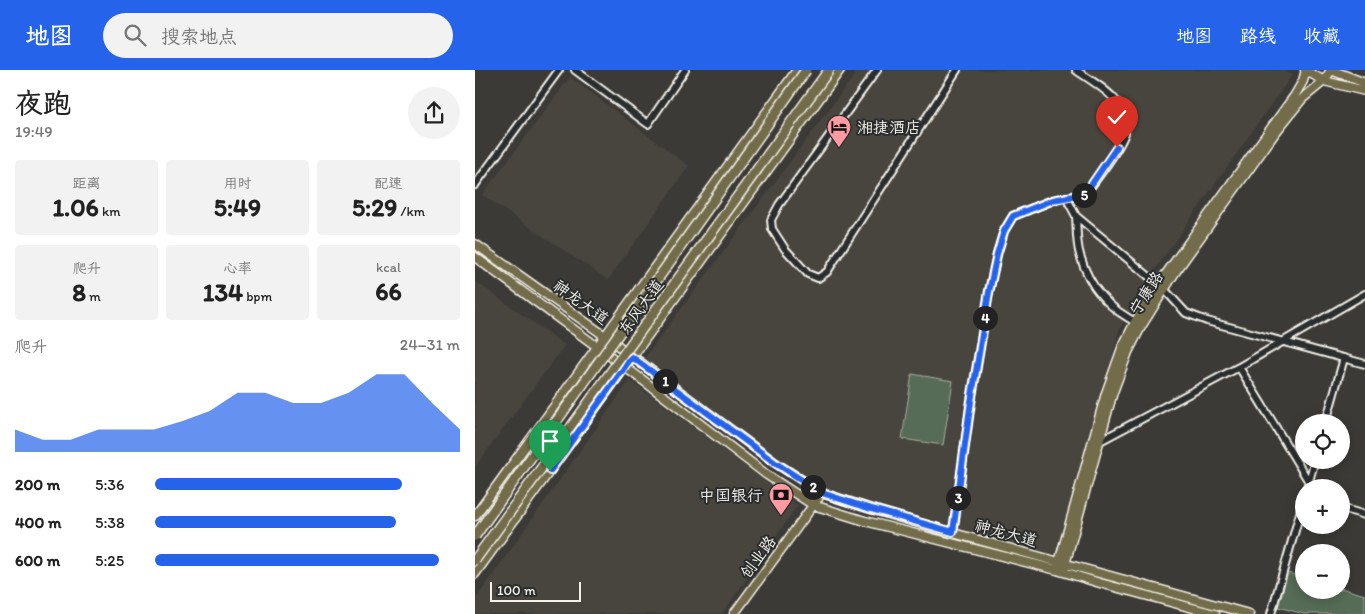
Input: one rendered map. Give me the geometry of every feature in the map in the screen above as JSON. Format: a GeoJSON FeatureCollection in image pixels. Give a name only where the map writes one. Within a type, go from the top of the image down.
{"type":"FeatureCollection","features":[{"type":"Feature","properties":{"kind":"highway","name":"东风大道"},"geometry":{"type":"LineString","coordinates":[[475,536],[806,70]]}},
{"type":"Feature","properties":{"kind":"highway","name":"东风大道"},"geometry":{"type":"LineString","coordinates":[[475,560],[829,70]]}},
{"type":"Feature","properties":{"kind":"main road"},"geometry":{"type":"LineString","coordinates":[[475,516],[797,70]]}},
{"type":"Feature","properties":{"kind":"main road"},"geometry":{"type":"LineString","coordinates":[[475,574],[840,70]]}},
{"type":"Feature","properties":{"kind":"main road"},"geometry":{"type":"LineString","coordinates":[[1161,287],[1295,95],[1303,81],[1305,70],[1324,80],[1365,91]]}},
{"type":"Feature","properties":{"kind":"main road"},"geometry":{"type":"LineString","coordinates":[[1331,70],[1365,83]]}},
{"type":"Feature","properties":{"kind":"main road","name":"宁康路"},"geometry":{"type":"LineString","coordinates":[[1060,571],[1096,443],[1138,323],[1161,287],[1275,133],[1309,92],[1324,80],[1331,70]]}},
{"type":"Feature","properties":{"kind":"main road","name":"神龙大道"},"geometry":{"type":"LineString","coordinates":[[475,244],[605,336],[774,462],[822,493],[868,508],[1249,614]]}},
{"type":"Feature","properties":{"kind":"main road","name":"神龙大道"},"geometry":{"type":"LineString","coordinates":[[475,257],[625,367],[767,475],[813,504],[865,521],[1060,571],[1215,614]]}},
{"type":"Feature","properties":{"kind":"main road","name":"创业路"},"geometry":{"type":"LineString","coordinates":[[734,614],[822,493]]}},
{"type":"Feature","properties":{"kind":"street"},"geometry":{"type":"LineString","coordinates":[[475,185],[559,70]]}},
{"type":"Feature","properties":{"kind":"street"},"geometry":{"type":"LineString","coordinates":[[575,70],[648,124],[685,70]]}},
{"type":"Feature","properties":{"kind":"street"},"geometry":{"type":"LineString","coordinates":[[877,70],[779,205],[771,220],[772,230],[785,249],[808,274],[818,278],[827,272],[957,70]]}},
{"type":"Feature","properties":{"kind":"street"},"geometry":{"type":"LineString","coordinates":[[953,532],[970,408],[989,292],[1004,231],[1013,216],[1053,200],[1085,194],[1103,170],[1125,132],[1125,120],[1119,104],[1101,86],[1076,70]]}},
{"type":"Feature","properties":{"kind":"street"},"geometry":{"type":"LineString","coordinates":[[1066,197],[1076,216],[1080,255],[1095,289],[1103,299],[1138,323]]}},
{"type":"Feature","properties":{"kind":"street"},"geometry":{"type":"LineString","coordinates":[[1076,216],[1161,287],[1186,313],[1207,321],[1365,364]]}},
{"type":"Feature","properties":{"kind":"street"},"geometry":{"type":"LineString","coordinates":[[1096,443],[1239,367],[1365,294]]}},
{"type":"Feature","properties":{"kind":"street"},"geometry":{"type":"LineString","coordinates":[[1328,414],[1344,358]]}},
{"type":"Feature","properties":{"kind":"street"},"geometry":{"type":"LineString","coordinates":[[1239,367],[1304,479]]}},
{"type":"Feature","properties":{"kind":"street"},"geometry":{"type":"LineString","coordinates":[[1350,511],[1365,515]]}},
{"type":"Feature","properties":{"kind":"street"},"geometry":{"type":"LineString","coordinates":[[1271,614],[1295,530]]}},
{"type":"Feature","properties":{"kind":"shaded area"},"geometry":{"type":"Polygon","coordinates":[[[858,70],[1284,70],[1292,75],[1149,278],[1119,330],[1060,551],[1047,556],[822,493],[644,359],[858,70]]]}},
{"type":"Feature","properties":{"kind":"shaded area"},"geometry":{"type":"Polygon","coordinates":[[[570,77],[689,166],[608,280],[482,195],[570,77]]]}},
{"type":"Feature","properties":{"kind":"shaded area"},"geometry":{"type":"Polygon","coordinates":[[[475,281],[565,345],[475,467],[475,281]]]}},
{"type":"Feature","properties":{"kind":"shaded area"},"geometry":{"type":"Polygon","coordinates":[[[630,380],[798,505],[722,614],[475,614],[475,600],[630,380]]]}},
{"type":"Feature","properties":{"kind":"green space"},"geometry":{"type":"Polygon","coordinates":[[[912,374],[953,381],[943,445],[902,439],[912,374]]]}},
{"type":"Feature","properties":{"kind":"green space"},"geometry":{"type":"Polygon","coordinates":[[[1288,573],[1295,575],[1295,599],[1350,599],[1350,591],[1365,595],[1365,614],[1304,614],[1278,607],[1288,573]]]}},
{"type":"Feature","properties":{"kind":"place","name":"湘捷酒店"},"geometry":{"type":"Point","coordinates":[839,148]}},
{"type":"Feature","properties":{"kind":"place","name":"中国银行"},"geometry":{"type":"Point","coordinates":[781,516]}},
{"type":"Feature","properties":{"kind":"route"},"geometry":{"type":"LineString","coordinates":[[550,471],[632,357],[774,462],[822,493],[953,532],[970,408],[989,292],[1004,231],[1013,216],[1053,200],[1085,194],[1117,147]]}}]}
